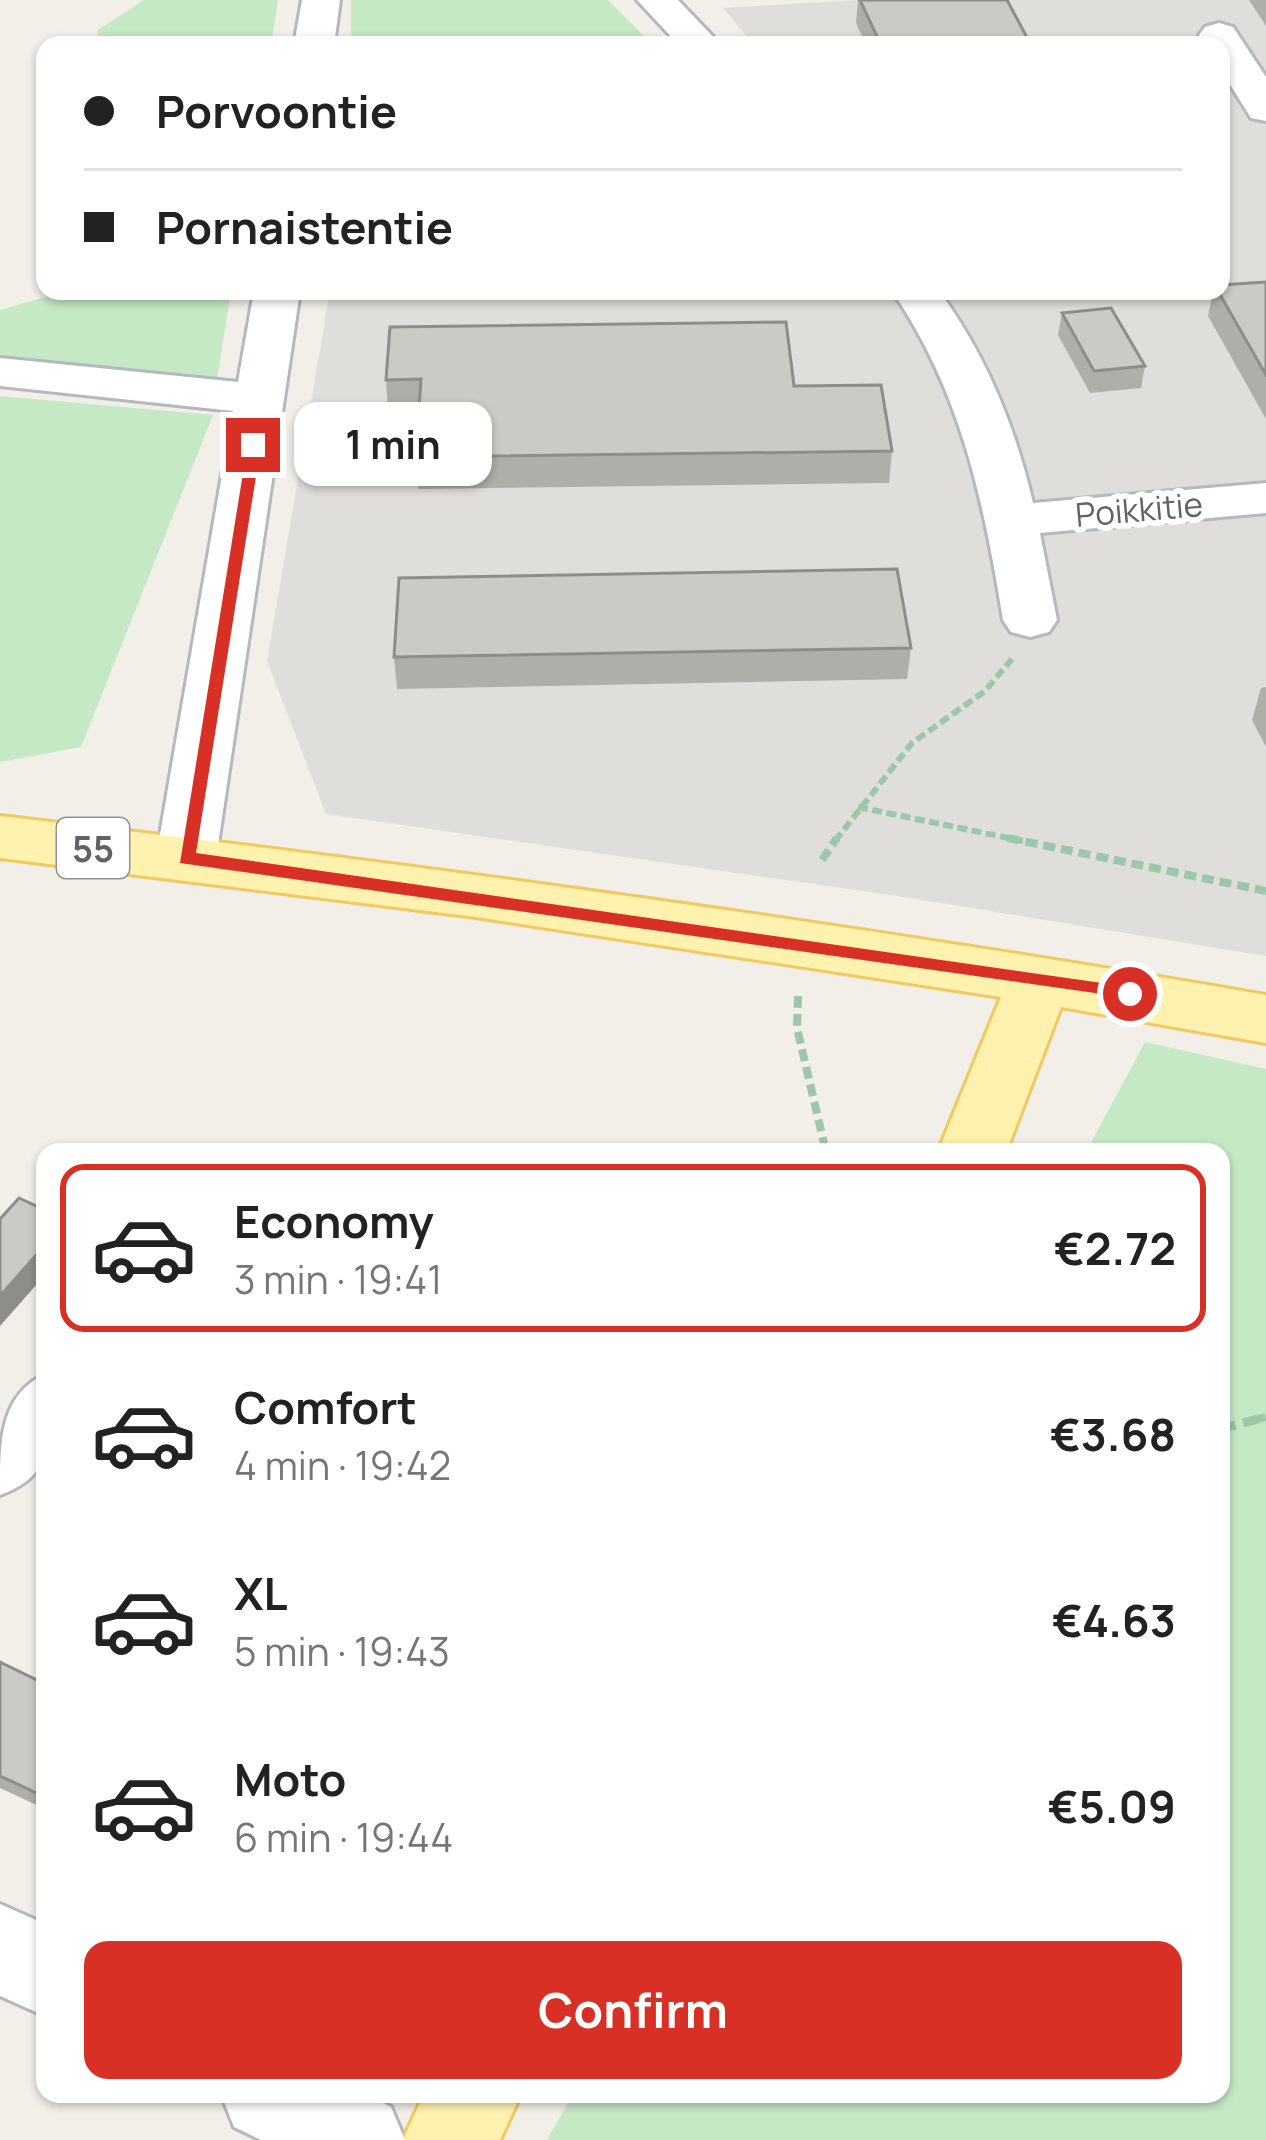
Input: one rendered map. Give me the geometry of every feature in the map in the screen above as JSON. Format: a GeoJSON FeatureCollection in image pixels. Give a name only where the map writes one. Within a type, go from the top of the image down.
{"type":"FeatureCollection","features":[{"type":"Feature","properties":{"kind":"main road","name":"55"},"geometry":{"type":"LineString","coordinates":[[0,837],[186,858],[1040,978],[1266,1018]]}},
{"type":"Feature","properties":{"kind":"main road"},"geometry":{"type":"LineString","coordinates":[[976,1143],[1040,978]]}},
{"type":"Feature","properties":{"kind":"main road"},"geometry":{"type":"LineString","coordinates":[[449,2140],[470,2103]]}},
{"type":"Feature","properties":{"kind":"street"},"geometry":{"type":"LineString","coordinates":[[315,36],[321,0]]}},
{"type":"Feature","properties":{"kind":"street"},"geometry":{"type":"LineString","coordinates":[[656,0],[692,36]]}},
{"type":"Feature","properties":{"kind":"street"},"geometry":{"type":"LineString","coordinates":[[1230,52],[1266,109]]}},
{"type":"Feature","properties":{"kind":"street"},"geometry":{"type":"LineString","coordinates":[[186,858],[276,300]]}},
{"type":"Feature","properties":{"kind":"street"},"geometry":{"type":"LineString","coordinates":[[923,300],[975,398],[1013,520],[1030,620]]}},
{"type":"Feature","properties":{"kind":"street"},"geometry":{"type":"LineString","coordinates":[[0,373],[260,399]]}},
{"type":"Feature","properties":{"kind":"street","name":"Poikkitie"},"geometry":{"type":"LineString","coordinates":[[1013,520],[1266,498]]}},
{"type":"Feature","properties":{"kind":"street"},"geometry":{"type":"LineString","coordinates":[[0,1462],[36,1417]]}},
{"type":"Feature","properties":{"kind":"street"},"geometry":{"type":"LineString","coordinates":[[0,1948],[36,1967]]}},
{"type":"Feature","properties":{"kind":"street"},"geometry":{"type":"LineString","coordinates":[[285,2103],[358,2140]]}},
{"type":"Feature","properties":{"kind":"path"},"geometry":{"type":"LineString","coordinates":[[822,860],[858,807],[927,729],[1001,682],[1030,620]]}},
{"type":"Feature","properties":{"kind":"path"},"geometry":{"type":"LineString","coordinates":[[858,807],[1266,891]]}},
{"type":"Feature","properties":{"kind":"path"},"geometry":{"type":"LineString","coordinates":[[797,994],[797,1028],[824,1143]]}},
{"type":"Feature","properties":{"kind":"path"},"geometry":{"type":"LineString","coordinates":[[1230,1427],[1266,1417]]}},
{"type":"Feature","properties":{"kind":"shaded area"},"geometry":{"type":"Polygon","coordinates":[[[856,0],[1266,0],[1266,956],[904,897],[326,814],[267,661],[328,300],[1230,300],[1230,36],[746,36],[723,8],[856,0]]]}},
{"type":"Feature","properties":{"kind":"green space"},"geometry":{"type":"Polygon","coordinates":[[[144,0],[278,0],[272,36],[98,36],[98,30],[144,0]]]}},
{"type":"Feature","properties":{"kind":"green space"},"geometry":{"type":"Polygon","coordinates":[[[351,0],[608,0],[644,36],[351,36],[351,0]]]}},
{"type":"Feature","properties":{"kind":"green space"},"geometry":{"type":"Polygon","coordinates":[[[36,300],[230,300],[217,379],[0,357],[0,310],[36,300]]]}},
{"type":"Feature","properties":{"kind":"green space"},"geometry":{"type":"Polygon","coordinates":[[[0,396],[213,415],[81,747],[0,762],[0,396]]]}},
{"type":"Feature","properties":{"kind":"green space"},"geometry":{"type":"Polygon","coordinates":[[[1145,1042],[1266,1069],[1266,2140],[547,2140],[568,2103],[1230,2103],[1230,1143],[1091,1143],[1145,1042]]]}},
{"type":"Feature","properties":{"kind":"building"},"geometry":{"type":"Polygon","coordinates":[[[860,0],[1007,0],[1026,36],[877,36],[860,0]]]}},
{"type":"Feature","properties":{"kind":"building"},"geometry":{"type":"Polygon","coordinates":[[[1266,282],[1266,375],[1223,300],[1230,300],[1230,284],[1266,282]]]}},
{"type":"Feature","properties":{"kind":"building"},"geometry":{"type":"Polygon","coordinates":[[[1111,308],[1145,366],[1094,371],[1062,313],[1111,308]]]}},
{"type":"Feature","properties":{"kind":"building"},"geometry":{"type":"Polygon","coordinates":[[[786,322],[794,386],[881,385],[892,451],[416,457],[421,379],[386,380],[390,327],[786,322]]]}},
{"type":"Feature","properties":{"kind":"building"},"geometry":{"type":"Polygon","coordinates":[[[897,569],[911,648],[394,657],[399,578],[897,569]]]}},
{"type":"Feature","properties":{"kind":"building"},"geometry":{"type":"Polygon","coordinates":[[[19,1198],[36,1206],[36,1255],[0,1296],[0,1219],[19,1198]]]}},
{"type":"Feature","properties":{"kind":"building"},"geometry":{"type":"Polygon","coordinates":[[[0,1662],[36,1680],[36,1793],[0,1776],[0,1662]]]}},
{"type":"Feature","properties":{"kind":"route"},"geometry":{"type":"LineString","coordinates":[[253,445],[186,858],[1130,994]]}}]}
